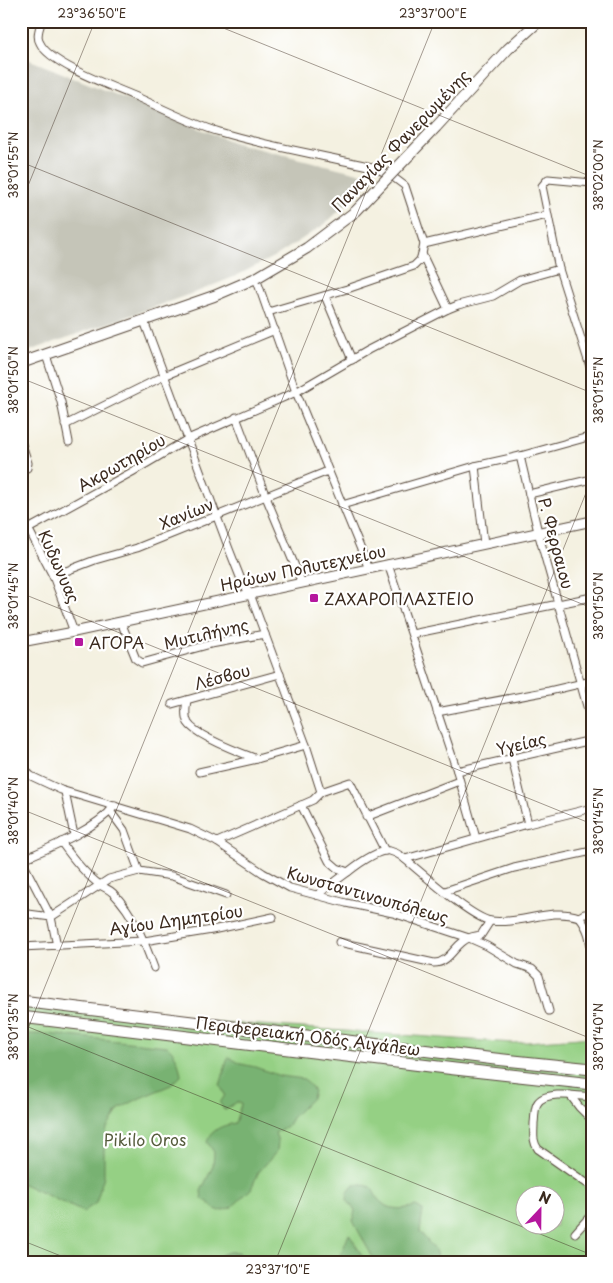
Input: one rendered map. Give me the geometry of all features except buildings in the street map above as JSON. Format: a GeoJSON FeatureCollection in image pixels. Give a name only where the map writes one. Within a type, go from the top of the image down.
{"type":"FeatureCollection","features":[{"type":"Feature","properties":{"kind":"highway","name":"Περιφερειακή Οδός Αιγάλεω"},"geometry":{"type":"LineString","coordinates":[[21,1002],[592,1069]]}},
{"type":"Feature","properties":{"kind":"highway","name":"Περιφερειακή Οδός Αιγάλεω"},"geometry":{"type":"LineString","coordinates":[[21,1016],[592,1084]]}},
{"type":"Feature","properties":{"kind":"main road","name":"Παναγίας Φανερωμένης"},"geometry":{"type":"LineString","coordinates":[[21,364],[214,296],[256,278],[307,248],[356,211],[508,49],[538,21]]}},
{"type":"Feature","properties":{"kind":"street"},"geometry":{"type":"LineString","coordinates":[[42,21],[38,38],[40,44],[62,62],[97,81],[219,132],[372,167],[389,174],[405,186],[424,244],[420,260],[414,266],[325,296],[268,312]]}},
{"type":"Feature","properties":{"kind":"street"},"geometry":{"type":"LineString","coordinates":[[592,183],[548,179],[542,186],[559,269],[592,373]]}},
{"type":"Feature","properties":{"kind":"street"},"geometry":{"type":"LineString","coordinates":[[424,244],[547,214]]}},
{"type":"Feature","properties":{"kind":"street"},"geometry":{"type":"LineString","coordinates":[[422,254],[448,310]]}},
{"type":"Feature","properties":{"kind":"street","name":"Ακρωτηρίου"},"geometry":{"type":"LineString","coordinates":[[25,531],[188,439],[296,392],[368,350],[458,305],[484,300],[520,280],[559,269]]}},
{"type":"Feature","properties":{"kind":"street"},"geometry":{"type":"LineString","coordinates":[[256,278],[296,392],[368,569]]}},
{"type":"Feature","properties":{"kind":"street"},"geometry":{"type":"LineString","coordinates":[[325,296],[352,360]]}},
{"type":"Feature","properties":{"kind":"street"},"geometry":{"type":"LineString","coordinates":[[144,321],[242,582],[250,594],[306,745],[321,792]]}},
{"type":"Feature","properties":{"kind":"street"},"geometry":{"type":"LineString","coordinates":[[64,424],[164,376],[275,330]]}},
{"type":"Feature","properties":{"kind":"street"},"geometry":{"type":"LineString","coordinates":[[46,355],[61,402],[69,442]]}},
{"type":"Feature","properties":{"kind":"street"},"geometry":{"type":"LineString","coordinates":[[236,417],[266,497],[302,583]]}},
{"type":"Feature","properties":{"kind":"street"},"geometry":{"type":"LineString","coordinates":[[342,505],[475,466],[592,436]]}},
{"type":"Feature","properties":{"kind":"street"},"geometry":{"type":"LineString","coordinates":[[21,441],[28,463],[26,468],[21,470]]}},
{"type":"Feature","properties":{"kind":"street","name":"Ρ. Φερραιου"},"geometry":{"type":"LineString","coordinates":[[520,456],[538,532],[592,724]]}},
{"type":"Feature","properties":{"kind":"street"},"geometry":{"type":"LineString","coordinates":[[475,466],[484,544]]}},
{"type":"Feature","properties":{"kind":"street","name":"Χανίων"},"geometry":{"type":"LineString","coordinates":[[53,576],[95,560],[136,548],[328,471]]}},
{"type":"Feature","properties":{"kind":"street"},"geometry":{"type":"LineString","coordinates":[[529,494],[592,479]]}},
{"type":"Feature","properties":{"kind":"street","name":"Κυδωνυας"},"geometry":{"type":"LineString","coordinates":[[21,512],[25,531],[53,576],[74,632]]}},
{"type":"Feature","properties":{"kind":"street","name":"Ηρώων Πολυτεχνείου"},"geometry":{"type":"LineString","coordinates":[[21,642],[592,521]]}},
{"type":"Feature","properties":{"kind":"street"},"geometry":{"type":"LineString","coordinates":[[388,564],[457,771],[476,838]]}},
{"type":"Feature","properties":{"kind":"street"},"geometry":{"type":"LineString","coordinates":[[412,634],[592,597]]}},
{"type":"Feature","properties":{"kind":"street","name":"Μυτιλήνης"},"geometry":{"type":"LineString","coordinates":[[121,622],[136,659],[142,663],[211,644],[265,634]]}},
{"type":"Feature","properties":{"kind":"street","name":"Λέσβου"},"geometry":{"type":"LineString","coordinates":[[172,704],[280,674]]}},
{"type":"Feature","properties":{"kind":"street"},"geometry":{"type":"LineString","coordinates":[[437,712],[592,681]]}},
{"type":"Feature","properties":{"kind":"street"},"geometry":{"type":"LineString","coordinates":[[187,700],[187,722],[194,729],[237,752],[257,759]]}},
{"type":"Feature","properties":{"kind":"street","name":"Υγείας"},"geometry":{"type":"LineString","coordinates":[[457,771],[592,740]]}},
{"type":"Feature","properties":{"kind":"street"},"geometry":{"type":"LineString","coordinates":[[199,772],[257,759],[306,745]]}},
{"type":"Feature","properties":{"kind":"street"},"geometry":{"type":"LineString","coordinates":[[512,759],[528,824]]}},
{"type":"Feature","properties":{"kind":"street","name":"Κωνσταντινουπόλεως"},"geometry":{"type":"LineString","coordinates":[[21,763],[31,776],[65,792],[112,808],[186,827],[217,842],[279,883],[302,892],[393,913],[469,938],[487,946],[517,964],[536,971],[549,1011]]}},
{"type":"Feature","properties":{"kind":"street"},"geometry":{"type":"LineString","coordinates":[[366,817],[459,781]]}},
{"type":"Feature","properties":{"kind":"street"},"geometry":{"type":"LineString","coordinates":[[217,842],[313,800],[321,792],[350,782],[366,817],[385,851]]}},
{"type":"Feature","properties":{"kind":"street"},"geometry":{"type":"LineString","coordinates":[[65,792],[74,835]]}},
{"type":"Feature","properties":{"kind":"street"},"geometry":{"type":"LineString","coordinates":[[301,805],[329,861],[337,868],[348,872]]}},
{"type":"Feature","properties":{"kind":"street"},"geometry":{"type":"LineString","coordinates":[[57,946],[51,917],[21,860],[74,835],[112,808],[124,830],[139,872]]}},
{"type":"Feature","properties":{"kind":"street"},"geometry":{"type":"LineString","coordinates":[[405,859],[476,838],[592,808]]}},
{"type":"Feature","properties":{"kind":"street"},"geometry":{"type":"LineString","coordinates":[[61,842],[73,859],[101,885],[112,892],[126,908],[144,941],[154,968]]}},
{"type":"Feature","properties":{"kind":"street"},"geometry":{"type":"LineString","coordinates":[[317,895],[372,856],[385,851],[391,851],[405,859],[470,911],[490,920],[502,921],[559,914],[570,914],[579,917],[586,926],[590,936],[592,954]]}},
{"type":"Feature","properties":{"kind":"street"},"geometry":{"type":"LineString","coordinates":[[445,891],[514,868],[592,851]]}},
{"type":"Feature","properties":{"kind":"street"},"geometry":{"type":"LineString","coordinates":[[21,913],[51,917],[118,876],[139,872],[172,876],[226,894]]}},
{"type":"Feature","properties":{"kind":"street"},"geometry":{"type":"LineString","coordinates":[[579,917],[584,914],[592,914]]}},
{"type":"Feature","properties":{"kind":"street","name":"Αγίου Δημητρίου"},"geometry":{"type":"LineString","coordinates":[[21,947],[144,941],[212,930],[273,917]]}},
{"type":"Feature","properties":{"kind":"street"},"geometry":{"type":"LineString","coordinates":[[339,942],[439,963],[445,960],[469,938],[481,934],[490,920]]}},
{"type":"Feature","properties":{"kind":"street"},"geometry":{"type":"LineString","coordinates":[[592,1097],[570,1095],[542,1098],[538,1102],[533,1138],[534,1144],[538,1149],[592,1187]]}},
{"type":"Feature","properties":{"kind":"street"},"geometry":{"type":"LineString","coordinates":[[570,1095],[592,1120]]}},
{"type":"Feature","properties":{"kind":"street"},"geometry":{"type":"LineString","coordinates":[[575,1233],[592,1214]]}},
{"type":"Feature","properties":{"kind":"shaded area"},"geometry":{"type":"Polygon","coordinates":[[[21,53],[25,58],[235,143],[375,177],[325,224],[279,254],[236,276],[21,354],[21,53]]]}},
{"type":"Feature","properties":{"kind":"green space","name":"Pikilo Oros"},"geometry":{"type":"Polygon","coordinates":[[[21,1005],[148,1017],[513,1043],[592,1037],[592,1262],[21,1262],[21,1005]]]}},
{"type":"Feature","properties":{"kind":"green space"},"geometry":{"type":"Polygon","coordinates":[[[21,1034],[49,1034],[167,1046],[177,1060],[181,1076],[171,1085],[119,1109],[107,1128],[104,1147],[104,1176],[96,1203],[83,1212],[21,1183],[21,1034]]]}},
{"type":"Feature","properties":{"kind":"green space"},"geometry":{"type":"Polygon","coordinates":[[[229,1057],[241,1064],[280,1076],[304,1079],[314,1091],[312,1098],[292,1118],[288,1125],[275,1133],[278,1141],[277,1151],[258,1173],[251,1189],[231,1208],[220,1211],[202,1199],[201,1191],[213,1166],[214,1152],[207,1142],[218,1129],[235,1123],[241,1104],[237,1102],[224,1110],[220,1103],[225,1095],[220,1085],[229,1057]]]}},
{"type":"Feature","properties":{"kind":"green space"},"geometry":{"type":"Polygon","coordinates":[[[354,1185],[370,1187],[385,1206],[403,1208],[416,1206],[423,1210],[420,1232],[435,1250],[438,1260],[436,1262],[378,1262],[372,1256],[353,1221],[355,1210],[347,1200],[348,1192],[354,1185]]]}},
{"type":"Feature","properties":{"kind":"green space"},"geometry":{"type":"Polygon","coordinates":[[[349,1234],[366,1262],[338,1262],[349,1234]]]}},
{"type":"Feature","properties":{"kind":"green space"},"geometry":{"type":"Polygon","coordinates":[[[229,1252],[239,1252],[247,1262],[214,1262],[221,1255],[229,1252]]]}},
{"type":"Feature","properties":{"kind":"place","name":"ΖΑΧΑΡΟΠΛΑΣΤΕΙΟ"},"geometry":{"type":"Point","coordinates":[314,598]}},
{"type":"Feature","properties":{"kind":"place","name":"ΑΓΟΡΑ"},"geometry":{"type":"Point","coordinates":[79,642]}}]}
